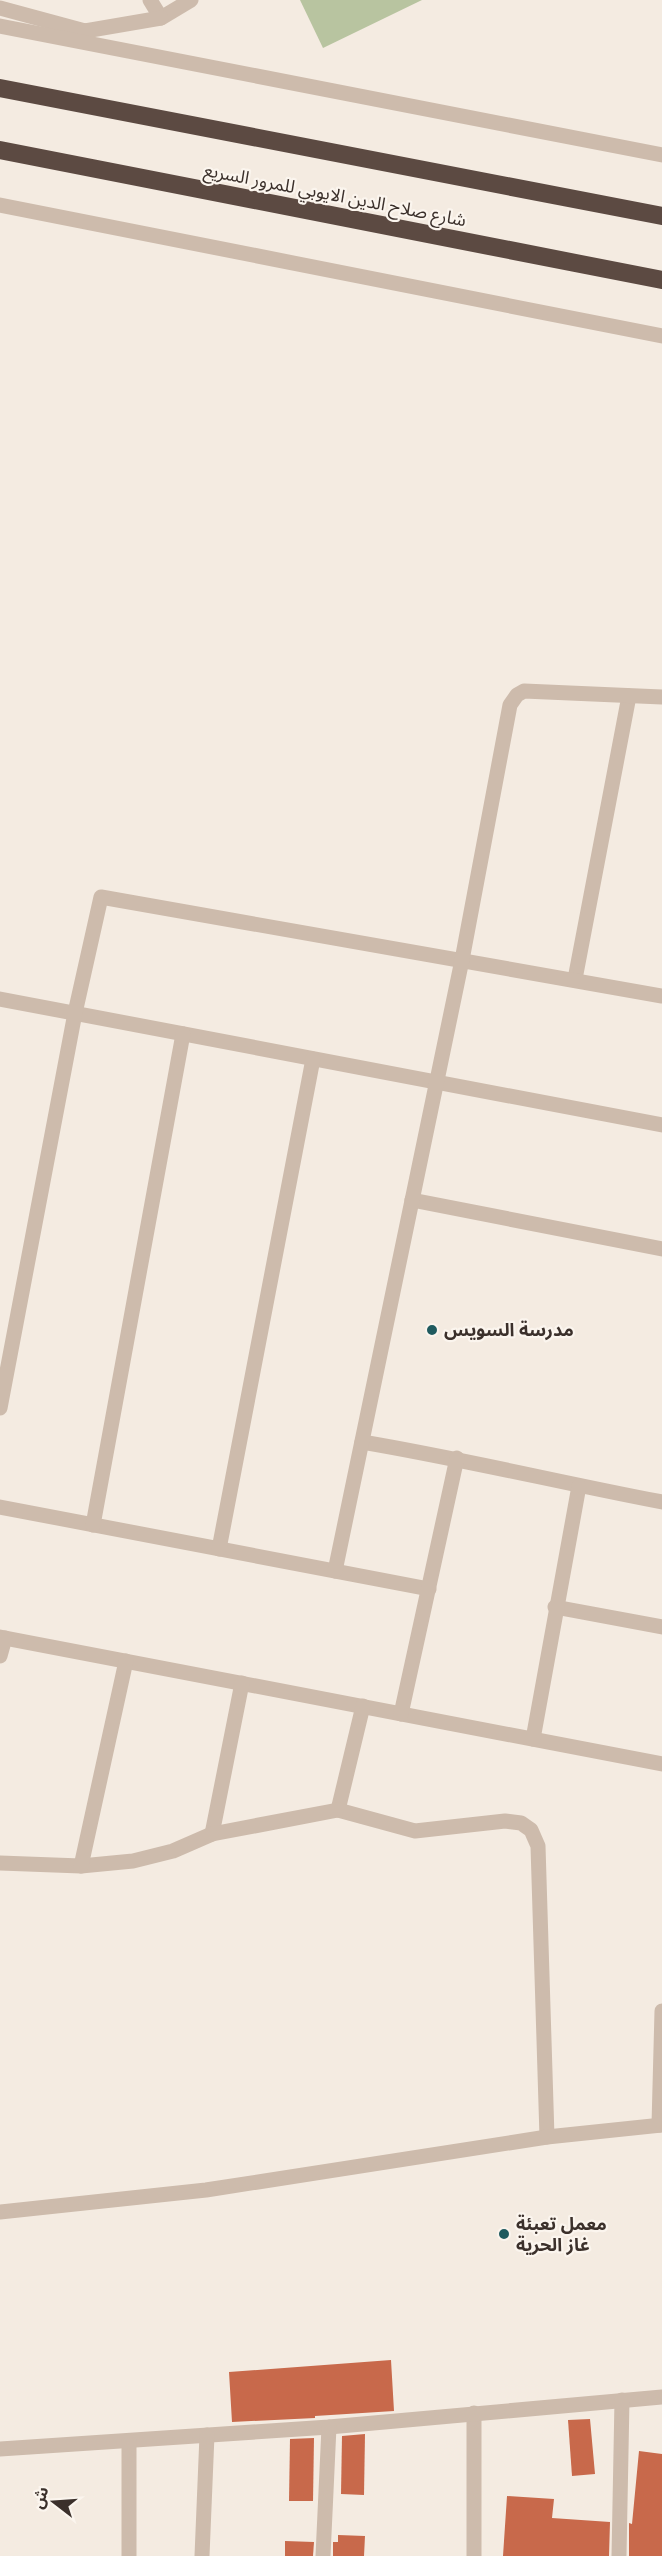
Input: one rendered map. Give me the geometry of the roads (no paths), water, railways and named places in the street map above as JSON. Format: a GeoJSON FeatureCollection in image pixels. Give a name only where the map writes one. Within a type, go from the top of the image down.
{"type":"FeatureCollection","features":[{"type":"Feature","properties":{"kind":"highway"},"geometry":{"type":"LineString","coordinates":[[0,88],[662,216]]}},
{"type":"Feature","properties":{"kind":"highway","name":"شارع صلاح الدين الايوبي للمرور السريع"},"geometry":{"type":"LineString","coordinates":[[0,150],[662,280]]}},
{"type":"Feature","properties":{"kind":"street"},"geometry":{"type":"LineString","coordinates":[[150,0],[161,18]]}},
{"type":"Feature","properties":{"kind":"street"},"geometry":{"type":"LineString","coordinates":[[0,8],[85,31],[161,18],[191,0]]}},
{"type":"Feature","properties":{"kind":"street"},"geometry":{"type":"LineString","coordinates":[[0,26],[662,155]]}},
{"type":"Feature","properties":{"kind":"street"},"geometry":{"type":"LineString","coordinates":[[0,205],[662,336]]}},
{"type":"Feature","properties":{"kind":"street"},"geometry":{"type":"LineString","coordinates":[[335,1571],[462,960],[510,705],[517,694],[524,691],[662,697]]}},
{"type":"Feature","properties":{"kind":"street"},"geometry":{"type":"LineString","coordinates":[[575,979],[629,696]]}},
{"type":"Feature","properties":{"kind":"street"},"geometry":{"type":"LineString","coordinates":[[0,1408],[75,1013],[101,897],[662,996]]}},
{"type":"Feature","properties":{"kind":"street"},"geometry":{"type":"LineString","coordinates":[[0,999],[662,1125]]}},
{"type":"Feature","properties":{"kind":"street"},"geometry":{"type":"LineString","coordinates":[[93,1525],[183,1034]]}},
{"type":"Feature","properties":{"kind":"street"},"geometry":{"type":"LineString","coordinates":[[219,1549],[313,1059]]}},
{"type":"Feature","properties":{"kind":"street"},"geometry":{"type":"LineString","coordinates":[[412,1200],[662,1249]]}},
{"type":"Feature","properties":{"kind":"street"},"geometry":{"type":"LineString","coordinates":[[362,1442],[457,1458],[662,1502]]}},
{"type":"Feature","properties":{"kind":"street"},"geometry":{"type":"LineString","coordinates":[[402,1714],[457,1458]]}},
{"type":"Feature","properties":{"kind":"street"},"geometry":{"type":"LineString","coordinates":[[533,1739],[555,1607],[579,1486]]}},
{"type":"Feature","properties":{"kind":"street"},"geometry":{"type":"LineString","coordinates":[[0,1507],[429,1589]]}},
{"type":"Feature","properties":{"kind":"street"},"geometry":{"type":"LineString","coordinates":[[555,1607],[662,1627]]}},
{"type":"Feature","properties":{"kind":"street"},"geometry":{"type":"LineString","coordinates":[[0,1656],[2,1637],[662,1764]]}},
{"type":"Feature","properties":{"kind":"street"},"geometry":{"type":"LineString","coordinates":[[81,1866],[126,1661]]}},
{"type":"Feature","properties":{"kind":"street"},"geometry":{"type":"LineString","coordinates":[[212,1834],[242,1683]]}},
{"type":"Feature","properties":{"kind":"street"},"geometry":{"type":"LineString","coordinates":[[338,1810],[363,1706]]}},
{"type":"Feature","properties":{"kind":"street"},"geometry":{"type":"LineString","coordinates":[[0,1863],[81,1866],[143,1859],[173,1851],[212,1834],[338,1810],[416,1831],[505,1821],[521,1823],[531,1830],[538,1846],[547,2138]]}},
{"type":"Feature","properties":{"kind":"street"},"geometry":{"type":"LineString","coordinates":[[0,2212],[206,2190],[547,2138],[660,2125],[662,2011]]}},
{"type":"Feature","properties":{"kind":"street"},"geometry":{"type":"LineString","coordinates":[[0,2449],[329,2427],[662,2397]]}},
{"type":"Feature","properties":{"kind":"street"},"geometry":{"type":"LineString","coordinates":[[619,2556],[622,2400]]}},
{"type":"Feature","properties":{"kind":"street"},"geometry":{"type":"LineString","coordinates":[[474,2413],[474,2556]]}},
{"type":"Feature","properties":{"kind":"street"},"geometry":{"type":"LineString","coordinates":[[322,2556],[329,2427]]}},
{"type":"Feature","properties":{"kind":"street"},"geometry":{"type":"LineString","coordinates":[[202,2556],[207,2436]]}},
{"type":"Feature","properties":{"kind":"street"},"geometry":{"type":"LineString","coordinates":[[129,2440],[129,2556]]}},
{"type":"Feature","properties":{"kind":"place","name":"مدرسة السويس"},"geometry":{"type":"Point","coordinates":[432,1330]}},
{"type":"Feature","properties":{"kind":"place","name":"معمل تعبئة غاز الحرية"},"geometry":{"type":"Point","coordinates":[504,2234]}}]}
